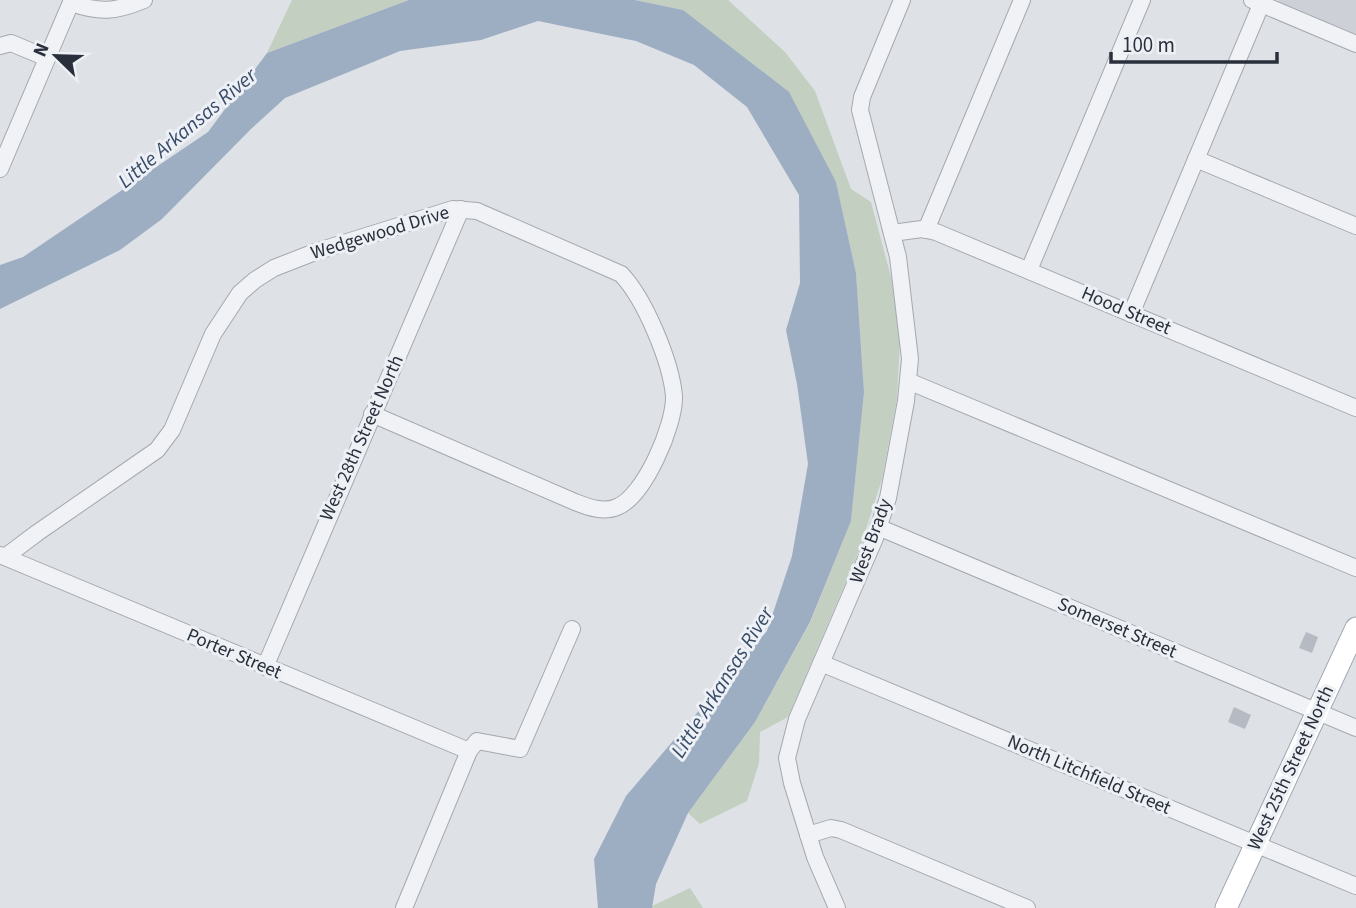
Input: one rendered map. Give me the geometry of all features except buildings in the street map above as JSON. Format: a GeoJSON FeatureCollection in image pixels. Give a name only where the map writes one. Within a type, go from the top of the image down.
{"type":"FeatureCollection","features":[{"type":"Feature","properties":{"kind":"main road","name":"West 25th Street North"},"geometry":{"type":"LineString","coordinates":[[1226,908],[1356,628]]}},
{"type":"Feature","properties":{"kind":"street"},"geometry":{"type":"LineString","coordinates":[[0,169],[71,2],[88,9],[104,11],[125,8],[144,0]]}},
{"type":"Feature","properties":{"kind":"street","name":"West Brady"},"geometry":{"type":"LineString","coordinates":[[837,908],[808,835],[787,758],[791,737],[888,498],[908,381],[910,359],[905,308],[892,233],[860,110],[862,97],[902,0]]}},
{"type":"Feature","properties":{"kind":"street"},"geometry":{"type":"LineString","coordinates":[[926,230],[1022,0]]}},
{"type":"Feature","properties":{"kind":"street"},"geometry":{"type":"LineString","coordinates":[[1029,270],[1142,0]]}},
{"type":"Feature","properties":{"kind":"street"},"geometry":{"type":"LineString","coordinates":[[1132,314],[1258,1],[1356,44]]}},
{"type":"Feature","properties":{"kind":"street"},"geometry":{"type":"LineString","coordinates":[[4,41],[47,58]]}},
{"type":"Feature","properties":{"kind":"street"},"geometry":{"type":"LineString","coordinates":[[1196,159],[1356,226]]}},
{"type":"Feature","properties":{"kind":"street","name":"Wedgewood Drive"},"geometry":{"type":"LineString","coordinates":[[3,556],[157,450],[172,430],[213,334],[240,293],[255,280],[274,268],[315,252],[453,209],[477,211],[621,274],[633,286],[650,321],[671,374],[674,399],[671,419],[642,487],[630,501],[615,509],[596,509],[575,502],[372,414]]}},
{"type":"Feature","properties":{"kind":"street","name":"West 28th Street North"},"geometry":{"type":"LineString","coordinates":[[265,667],[461,209]]}},
{"type":"Feature","properties":{"kind":"street","name":"Hood Street"},"geometry":{"type":"LineString","coordinates":[[892,233],[926,230],[936,232],[1356,408]]}},
{"type":"Feature","properties":{"kind":"street"},"geometry":{"type":"LineString","coordinates":[[908,381],[1356,568]]}},
{"type":"Feature","properties":{"kind":"street","name":"Somerset Street"},"geometry":{"type":"LineString","coordinates":[[878,527],[1356,728]]}},
{"type":"Feature","properties":{"kind":"street","name":"Porter Street"},"geometry":{"type":"LineString","coordinates":[[3,556],[469,751]]}},
{"type":"Feature","properties":{"kind":"street"},"geometry":{"type":"LineString","coordinates":[[404,908],[469,751],[477,741],[520,749],[572,629]]}},
{"type":"Feature","properties":{"kind":"street","name":"North Litchfield Street"},"geometry":{"type":"LineString","coordinates":[[821,663],[1356,887]]}},
{"type":"Feature","properties":{"kind":"street"},"geometry":{"type":"LineString","coordinates":[[808,835],[831,828],[841,830],[1027,908]]}},
{"type":"Feature","properties":{"kind":"shaded area"},"geometry":{"type":"Polygon","coordinates":[[[1278,0],[1356,0],[1356,36],[1281,5],[1278,0]]]}},
{"type":"Feature","properties":{"kind":"green space"},"geometry":{"type":"Polygon","coordinates":[[[292,0],[409,0],[267,53],[292,0]]]}},
{"type":"Feature","properties":{"kind":"green space"},"geometry":{"type":"Polygon","coordinates":[[[635,0],[728,0],[785,52],[815,91],[851,189],[871,202],[892,281],[900,341],[897,398],[882,479],[859,551],[788,717],[760,732],[759,763],[747,801],[700,824],[688,813],[755,722],[810,623],[851,521],[864,392],[856,273],[836,182],[683,10],[635,0]]]}},
{"type":"Feature","properties":{"kind":"green space"},"geometry":{"type":"Polygon","coordinates":[[[690,888],[703,908],[652,908],[652,906],[690,888]]]}},
{"type":"Feature","properties":{"kind":"water"},"geometry":{"type":"Polygon","coordinates":[[[409,0],[635,0],[683,10],[789,92],[836,182],[856,273],[864,392],[851,521],[810,622],[755,722],[688,813],[656,884],[652,908],[598,908],[594,859],[626,796],[767,631],[792,556],[808,464],[797,384],[786,330],[800,283],[799,195],[747,107],[694,65],[636,41],[538,21],[481,40],[400,51],[285,98],[162,219],[120,250],[0,309],[0,265],[23,257],[208,132],[267,53],[409,0]]]}},
{"type":"Feature","properties":{"kind":"water label","name":"Little Arkansas River"},"geometry":{"type":"Point","coordinates":[187,128]}},
{"type":"Feature","properties":{"kind":"water label","name":"Little Arkansas River"},"geometry":{"type":"Point","coordinates":[722,682]}}]}
